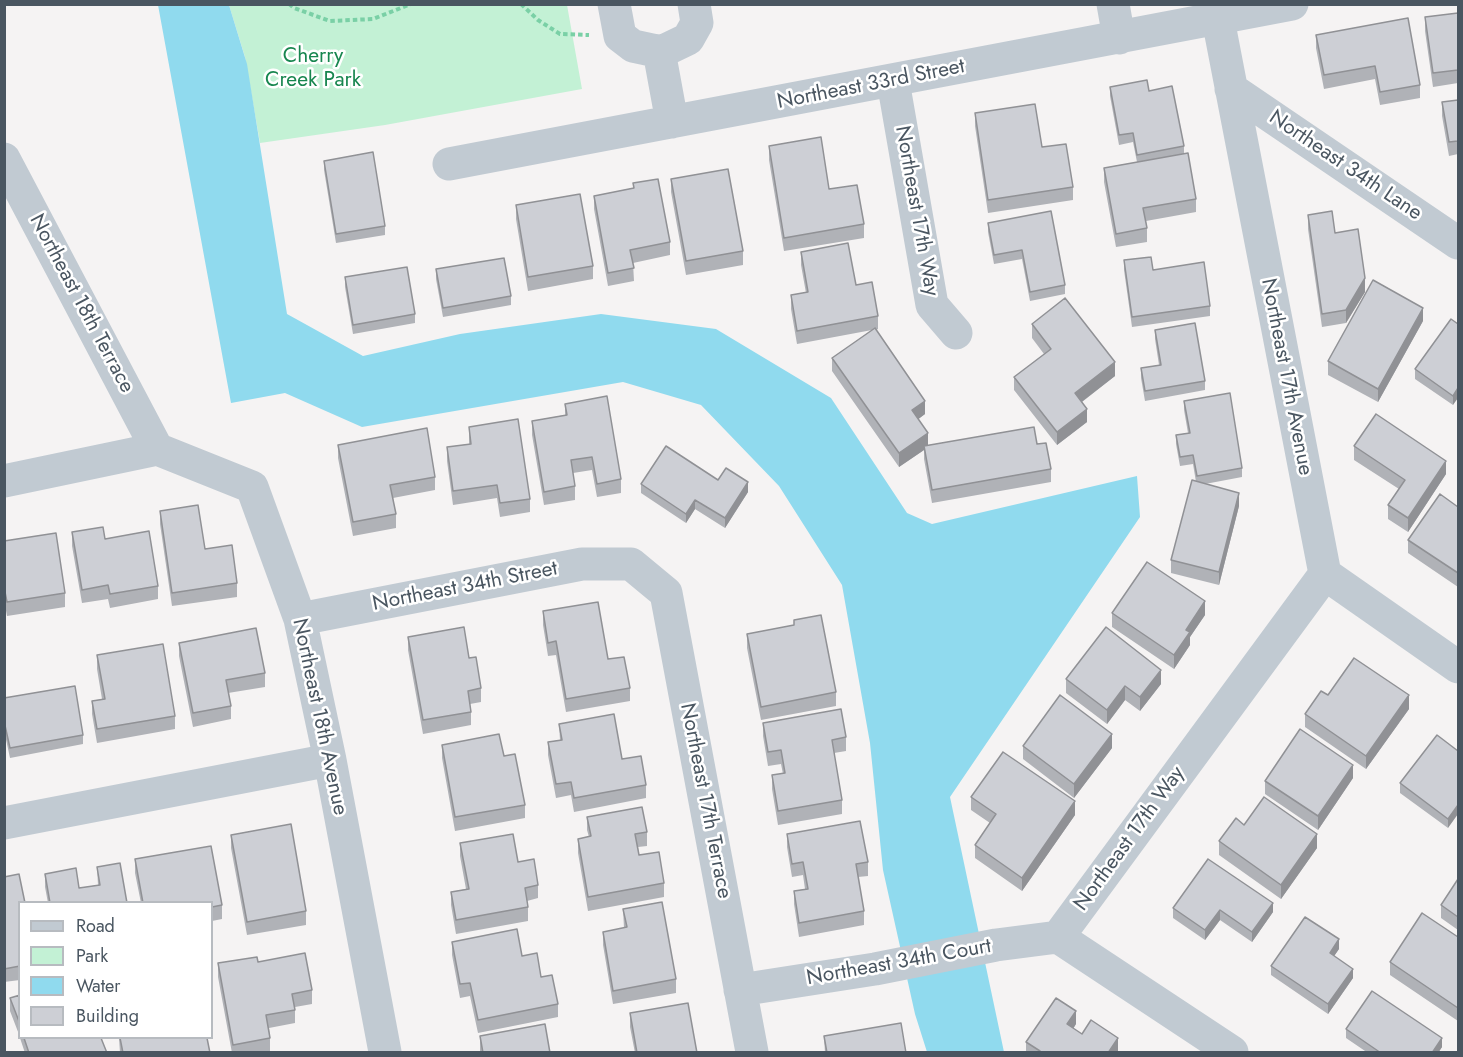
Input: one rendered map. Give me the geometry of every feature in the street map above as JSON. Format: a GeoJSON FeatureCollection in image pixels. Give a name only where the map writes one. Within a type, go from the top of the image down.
{"type":"FeatureCollection","features":[{"type":"Feature","properties":{"kind":"street"},"geometry":{"type":"LineString","coordinates":[[614,4],[620,36],[633,46],[661,52],[688,39],[697,23],[694,4]]}},
{"type":"Feature","properties":{"kind":"street"},"geometry":{"type":"LineString","coordinates":[[1113,4],[1119,38]]}},
{"type":"Feature","properties":{"kind":"street","name":"Northeast 33rd Street"},"geometry":{"type":"LineString","coordinates":[[449,164],[1292,4]]}},
{"type":"Feature","properties":{"kind":"street","name":"Northeast 17th Avenue"},"geometry":{"type":"LineString","coordinates":[[1218,19],[1325,574]]}},
{"type":"Feature","properties":{"kind":"street"},"geometry":{"type":"LineString","coordinates":[[659,51],[672,123]]}},
{"type":"Feature","properties":{"kind":"street","name":"Northeast 17th Way"},"geometry":{"type":"LineString","coordinates":[[893,81],[932,305],[956,333]]}},
{"type":"Feature","properties":{"kind":"street","name":"Northeast 34th Lane"},"geometry":{"type":"LineString","coordinates":[[1230,89],[1458,243]]}},
{"type":"Feature","properties":{"kind":"street","name":"Northeast 18th Terrace"},"geometry":{"type":"LineString","coordinates":[[4,159],[157,449]]}},
{"type":"Feature","properties":{"kind":"street"},"geometry":{"type":"LineString","coordinates":[[4,481],[157,449]]}},
{"type":"Feature","properties":{"kind":"street","name":"Northeast 18th Avenue"},"geometry":{"type":"LineString","coordinates":[[157,449],[252,487],[300,619],[330,760],[385,1053]]}},
{"type":"Feature","properties":{"kind":"street","name":"Northeast 34th Street"},"geometry":{"type":"LineString","coordinates":[[300,619],[582,564],[631,564]]}},
{"type":"Feature","properties":{"kind":"street","name":"Northeast 17th Terrace"},"geometry":{"type":"LineString","coordinates":[[631,564],[666,593],[752,1053]]}},
{"type":"Feature","properties":{"kind":"street"},"geometry":{"type":"LineString","coordinates":[[1325,574],[1458,667]]}},
{"type":"Feature","properties":{"kind":"street","name":"Northeast 17th Way"},"geometry":{"type":"LineString","coordinates":[[1058,937],[1325,574]]}},
{"type":"Feature","properties":{"kind":"street"},"geometry":{"type":"LineString","coordinates":[[4,823],[330,760]]}},
{"type":"Feature","properties":{"kind":"street"},"geometry":{"type":"LineString","coordinates":[[1058,937],[1232,1053]]}},
{"type":"Feature","properties":{"kind":"street","name":"Northeast 34th Court"},"geometry":{"type":"LineString","coordinates":[[740,990],[875,969],[996,945],[1058,937]]}},
{"type":"Feature","properties":{"kind":"path"},"geometry":{"type":"LineString","coordinates":[[289,4],[330,21],[373,18],[411,4]]}},
{"type":"Feature","properties":{"kind":"path"},"geometry":{"type":"LineString","coordinates":[[521,4],[538,20],[560,34],[620,36]]}},
{"type":"Feature","properties":{"kind":"green space","name":"Cherry Creek Park"},"geometry":{"type":"Polygon","coordinates":[[[229,5],[567,5],[582,89],[385,125],[260,143],[245,57],[229,5]]]}},
{"type":"Feature","properties":{"kind":"water"},"geometry":{"type":"Polygon","coordinates":[[[158,5],[229,5],[247,64],[287,314],[363,356],[460,334],[601,314],[716,329],[831,398],[907,513],[932,524],[1137,476],[1140,517],[950,797],[1004,1052],[927,1052],[915,1014],[883,870],[870,743],[842,585],[779,486],[701,405],[623,382],[362,427],[285,393],[231,403],[158,5]]]}},
{"type":"Feature","properties":{"kind":"building"},"geometry":{"type":"Polygon","coordinates":[[[1458,13],[1458,70],[1433,73],[1425,17],[1458,13]]]}},
{"type":"Feature","properties":{"kind":"building"},"geometry":{"type":"Polygon","coordinates":[[[1408,18],[1420,85],[1380,92],[1375,66],[1324,75],[1316,35],[1408,18]]]}},
{"type":"Feature","properties":{"kind":"building"},"geometry":{"type":"Polygon","coordinates":[[[1147,80],[1149,91],[1172,86],[1184,146],[1137,155],[1133,133],[1119,135],[1110,87],[1147,80]]]}},
{"type":"Feature","properties":{"kind":"building"},"geometry":{"type":"Polygon","coordinates":[[[1458,100],[1458,141],[1449,142],[1442,102],[1458,100]]]}},
{"type":"Feature","properties":{"kind":"building"},"geometry":{"type":"Polygon","coordinates":[[[1035,104],[1042,147],[1066,144],[1073,187],[988,200],[975,113],[1035,104]]]}},
{"type":"Feature","properties":{"kind":"building"},"geometry":{"type":"Polygon","coordinates":[[[821,137],[829,189],[857,185],[864,224],[784,238],[769,146],[821,137]]]}},
{"type":"Feature","properties":{"kind":"building"},"geometry":{"type":"Polygon","coordinates":[[[373,152],[385,226],[336,234],[324,161],[373,152]]]}},
{"type":"Feature","properties":{"kind":"building"},"geometry":{"type":"Polygon","coordinates":[[[1188,153],[1196,199],[1143,208],[1147,228],[1116,234],[1104,168],[1188,153]]]}},
{"type":"Feature","properties":{"kind":"building"},"geometry":{"type":"Polygon","coordinates":[[[728,169],[743,251],[686,261],[671,179],[728,169]]]}},
{"type":"Feature","properties":{"kind":"building"},"geometry":{"type":"Polygon","coordinates":[[[658,179],[670,242],[630,250],[634,268],[608,273],[594,196],[634,188],[633,183],[658,179]]]}},
{"type":"Feature","properties":{"kind":"building"},"geometry":{"type":"Polygon","coordinates":[[[580,194],[593,266],[528,277],[516,205],[580,194]]]}},
{"type":"Feature","properties":{"kind":"building"},"geometry":{"type":"Polygon","coordinates":[[[1051,211],[1065,285],[1030,292],[1022,250],[994,255],[988,223],[1051,211]]]}},
{"type":"Feature","properties":{"kind":"building"},"geometry":{"type":"Polygon","coordinates":[[[1332,211],[1335,233],[1358,229],[1365,278],[1346,310],[1322,314],[1308,215],[1332,211]]]}},
{"type":"Feature","properties":{"kind":"building"},"geometry":{"type":"Polygon","coordinates":[[[848,243],[856,285],[872,282],[878,316],[797,331],[791,295],[808,292],[801,252],[848,243]]]}},
{"type":"Feature","properties":{"kind":"building"},"geometry":{"type":"Polygon","coordinates":[[[1151,257],[1153,270],[1204,262],[1210,306],[1132,317],[1124,260],[1151,257]]]}},
{"type":"Feature","properties":{"kind":"building"},"geometry":{"type":"Polygon","coordinates":[[[504,258],[511,296],[443,308],[436,269],[504,258]]]}},
{"type":"Feature","properties":{"kind":"building"},"geometry":{"type":"Polygon","coordinates":[[[407,267],[415,314],[353,325],[345,277],[407,267]]]}},
{"type":"Feature","properties":{"kind":"building"},"geometry":{"type":"Polygon","coordinates":[[[1373,280],[1423,308],[1378,389],[1328,361],[1373,280]]]}},
{"type":"Feature","properties":{"kind":"building"},"geometry":{"type":"Polygon","coordinates":[[[1065,298],[1115,362],[1075,393],[1087,409],[1057,432],[1014,377],[1051,349],[1032,324],[1065,298]]]}},
{"type":"Feature","properties":{"kind":"building"},"geometry":{"type":"Polygon","coordinates":[[[1451,319],[1458,324],[1458,388],[1453,396],[1415,369],[1451,319]]]}},
{"type":"Feature","properties":{"kind":"building"},"geometry":{"type":"Polygon","coordinates":[[[1195,323],[1205,381],[1145,391],[1141,368],[1161,365],[1155,330],[1195,323]]]}},
{"type":"Feature","properties":{"kind":"building"},"geometry":{"type":"Polygon","coordinates":[[[875,328],[925,401],[912,410],[928,433],[899,453],[832,358],[875,328]]]}},
{"type":"Feature","properties":{"kind":"building"},"geometry":{"type":"Polygon","coordinates":[[[1230,393],[1242,468],[1197,476],[1193,455],[1180,457],[1176,435],[1190,433],[1184,401],[1230,393]]]}},
{"type":"Feature","properties":{"kind":"building"},"geometry":{"type":"Polygon","coordinates":[[[607,396],[621,479],[597,484],[592,457],[571,460],[575,486],[544,492],[532,421],[567,415],[565,404],[607,396]]]}},
{"type":"Feature","properties":{"kind":"building"},"geometry":{"type":"Polygon","coordinates":[[[1376,414],[1446,461],[1408,518],[1388,505],[1405,480],[1354,446],[1376,414]]]}},
{"type":"Feature","properties":{"kind":"building"},"geometry":{"type":"Polygon","coordinates":[[[518,419],[530,499],[500,503],[497,485],[453,491],[447,447],[471,444],[469,427],[518,419]]]}},
{"type":"Feature","properties":{"kind":"building"},"geometry":{"type":"Polygon","coordinates":[[[1034,427],[1037,444],[1046,443],[1051,469],[932,490],[924,446],[1034,427]]]}},
{"type":"Feature","properties":{"kind":"building"},"geometry":{"type":"Polygon","coordinates":[[[427,428],[435,477],[390,485],[396,514],[353,522],[338,445],[427,428]]]}},
{"type":"Feature","properties":{"kind":"building"},"geometry":{"type":"Polygon","coordinates":[[[666,446],[718,480],[726,468],[748,482],[725,518],[695,500],[686,514],[641,484],[666,446]]]}},
{"type":"Feature","properties":{"kind":"building"},"geometry":{"type":"Polygon","coordinates":[[[1192,480],[1239,493],[1219,572],[1171,560],[1192,480]]]}},
{"type":"Feature","properties":{"kind":"building"},"geometry":{"type":"Polygon","coordinates":[[[1440,494],[1458,507],[1458,573],[1408,540],[1440,494]]]}},
{"type":"Feature","properties":{"kind":"building"},"geometry":{"type":"Polygon","coordinates":[[[198,505],[205,549],[232,545],[237,583],[172,593],[160,511],[198,505]]]}},
{"type":"Feature","properties":{"kind":"building"},"geometry":{"type":"Polygon","coordinates":[[[103,527],[105,539],[149,531],[158,586],[110,594],[108,585],[82,590],[72,532],[103,527]]]}},
{"type":"Feature","properties":{"kind":"building"},"geometry":{"type":"Polygon","coordinates":[[[56,533],[65,593],[7,602],[4,587],[4,541],[56,533]]]}},
{"type":"Feature","properties":{"kind":"building"},"geometry":{"type":"Polygon","coordinates":[[[1147,562],[1205,601],[1186,630],[1190,632],[1174,655],[1112,613],[1147,562]]]}},
{"type":"Feature","properties":{"kind":"building"},"geometry":{"type":"Polygon","coordinates":[[[598,602],[608,659],[624,657],[630,688],[566,699],[556,641],[548,643],[543,611],[598,602]]]}},
{"type":"Feature","properties":{"kind":"building"},"geometry":{"type":"Polygon","coordinates":[[[821,615],[836,692],[761,707],[747,634],[794,625],[794,620],[821,615]]]}},
{"type":"Feature","properties":{"kind":"building"},"geometry":{"type":"Polygon","coordinates":[[[464,627],[469,658],[476,657],[481,688],[468,691],[471,712],[423,720],[408,637],[464,627]]]}},
{"type":"Feature","properties":{"kind":"building"},"geometry":{"type":"Polygon","coordinates":[[[1106,627],[1161,670],[1140,697],[1125,686],[1107,710],[1066,679],[1106,627]]]}},
{"type":"Feature","properties":{"kind":"building"},"geometry":{"type":"Polygon","coordinates":[[[256,628],[265,673],[226,680],[231,706],[193,713],[179,643],[256,628]]]}},
{"type":"Feature","properties":{"kind":"building"},"geometry":{"type":"Polygon","coordinates":[[[163,644],[175,716],[97,729],[92,701],[105,699],[97,655],[163,644]]]}},
{"type":"Feature","properties":{"kind":"building"},"geometry":{"type":"Polygon","coordinates":[[[1354,658],[1409,695],[1366,756],[1305,714],[1321,691],[1328,695],[1354,658]]]}},
{"type":"Feature","properties":{"kind":"building"},"geometry":{"type":"Polygon","coordinates":[[[75,686],[83,735],[10,748],[4,721],[4,698],[75,686]]]}},
{"type":"Feature","properties":{"kind":"building"},"geometry":{"type":"Polygon","coordinates":[[[1060,695],[1112,734],[1074,784],[1023,746],[1060,695]]]}},
{"type":"Feature","properties":{"kind":"building"},"geometry":{"type":"Polygon","coordinates":[[[841,709],[846,737],[832,740],[842,800],[778,811],[772,775],[785,773],[781,750],[768,752],[763,723],[841,709]]]}},
{"type":"Feature","properties":{"kind":"building"},"geometry":{"type":"Polygon","coordinates":[[[614,714],[622,759],[641,756],[646,785],[574,798],[571,782],[556,784],[548,742],[562,740],[559,724],[614,714]]]}},
{"type":"Feature","properties":{"kind":"building"},"geometry":{"type":"Polygon","coordinates":[[[1300,729],[1353,765],[1318,816],[1265,781],[1300,729]]]}},
{"type":"Feature","properties":{"kind":"building"},"geometry":{"type":"Polygon","coordinates":[[[499,734],[504,756],[515,754],[525,805],[455,817],[442,745],[499,734]]]}},
{"type":"Feature","properties":{"kind":"building"},"geometry":{"type":"Polygon","coordinates":[[[1437,735],[1458,751],[1458,805],[1448,819],[1400,783],[1437,735]]]}},
{"type":"Feature","properties":{"kind":"building"},"geometry":{"type":"Polygon","coordinates":[[[1003,752],[1075,801],[1022,878],[975,845],[996,814],[971,797],[1003,752]]]}},
{"type":"Feature","properties":{"kind":"building"},"geometry":{"type":"Polygon","coordinates":[[[1264,797],[1317,834],[1281,885],[1219,841],[1236,818],[1244,825],[1264,797]]]}},
{"type":"Feature","properties":{"kind":"building"},"geometry":{"type":"Polygon","coordinates":[[[642,807],[647,832],[635,834],[639,855],[659,852],[664,883],[588,897],[578,839],[591,836],[587,817],[642,807]]]}},
{"type":"Feature","properties":{"kind":"building"},"geometry":{"type":"Polygon","coordinates":[[[860,821],[868,862],[856,864],[864,911],[799,923],[794,891],[808,889],[803,862],[792,864],[787,834],[860,821]]]}},
{"type":"Feature","properties":{"kind":"building"},"geometry":{"type":"Polygon","coordinates":[[[291,824],[306,911],[247,922],[231,835],[291,824]]]}},
{"type":"Feature","properties":{"kind":"building"},"geometry":{"type":"Polygon","coordinates":[[[513,834],[518,862],[534,859],[538,885],[525,888],[528,907],[456,920],[451,892],[469,889],[460,843],[513,834]]]}},
{"type":"Feature","properties":{"kind":"building"},"geometry":{"type":"Polygon","coordinates":[[[211,846],[222,905],[213,907],[213,901],[143,901],[135,859],[211,846]]]}},
{"type":"Feature","properties":{"kind":"building"},"geometry":{"type":"Polygon","coordinates":[[[1208,859],[1273,903],[1252,932],[1220,910],[1205,930],[1173,908],[1208,859]]]}},
{"type":"Feature","properties":{"kind":"building"},"geometry":{"type":"Polygon","coordinates":[[[120,863],[127,901],[50,901],[45,874],[76,868],[79,888],[100,885],[97,867],[120,863]]]}},
{"type":"Feature","properties":{"kind":"building"},"geometry":{"type":"Polygon","coordinates":[[[19,874],[25,901],[18,901],[18,966],[4,969],[4,877],[19,874]]]}},
{"type":"Feature","properties":{"kind":"building"},"geometry":{"type":"Polygon","coordinates":[[[1458,879],[1458,917],[1441,905],[1458,879]]]}},
{"type":"Feature","properties":{"kind":"building"},"geometry":{"type":"Polygon","coordinates":[[[662,902],[676,979],[613,991],[603,932],[627,927],[623,909],[662,902]]]}},
{"type":"Feature","properties":{"kind":"building"},"geometry":{"type":"Polygon","coordinates":[[[1422,913],[1458,937],[1458,1008],[1390,962],[1422,913]]]}},
{"type":"Feature","properties":{"kind":"building"},"geometry":{"type":"Polygon","coordinates":[[[1305,917],[1339,939],[1330,953],[1353,969],[1328,1004],[1271,966],[1305,917]]]}},
{"type":"Feature","properties":{"kind":"building"},"geometry":{"type":"Polygon","coordinates":[[[517,929],[522,956],[537,953],[541,977],[552,975],[558,1004],[478,1020],[470,983],[460,984],[452,942],[517,929]]]}},
{"type":"Feature","properties":{"kind":"building"},"geometry":{"type":"Polygon","coordinates":[[[305,953],[312,990],[292,994],[295,1010],[266,1015],[270,1038],[233,1045],[218,963],[257,957],[258,962],[305,953]]]}},
{"type":"Feature","properties":{"kind":"building"},"geometry":{"type":"Polygon","coordinates":[[[1372,991],[1442,1038],[1432,1053],[1381,1053],[1346,1029],[1372,991]]]}},
{"type":"Feature","properties":{"kind":"building"},"geometry":{"type":"Polygon","coordinates":[[[18,996],[18,1019],[10,998],[18,996]]]}},
{"type":"Feature","properties":{"kind":"building"},"geometry":{"type":"Polygon","coordinates":[[[1056,998],[1076,1011],[1067,1024],[1082,1034],[1091,1020],[1118,1038],[1108,1053],[1038,1053],[1040,1051],[1026,1042],[1056,998]]]}},
{"type":"Feature","properties":{"kind":"building"},"geometry":{"type":"Polygon","coordinates":[[[688,1003],[697,1053],[637,1053],[630,1013],[688,1003]]]}},
{"type":"Feature","properties":{"kind":"building"},"geometry":{"type":"Polygon","coordinates":[[[901,1023],[906,1053],[827,1053],[824,1036],[901,1023]]]}},
{"type":"Feature","properties":{"kind":"building"},"geometry":{"type":"Polygon","coordinates":[[[545,1024],[550,1053],[483,1053],[480,1036],[545,1024]]]}},
{"type":"Feature","properties":{"kind":"building"},"geometry":{"type":"Polygon","coordinates":[[[24,1039],[101,1039],[107,1053],[29,1053],[24,1039]]]}},
{"type":"Feature","properties":{"kind":"building"},"geometry":{"type":"Polygon","coordinates":[[[120,1039],[207,1039],[210,1053],[123,1053],[120,1039]]]}}]}
